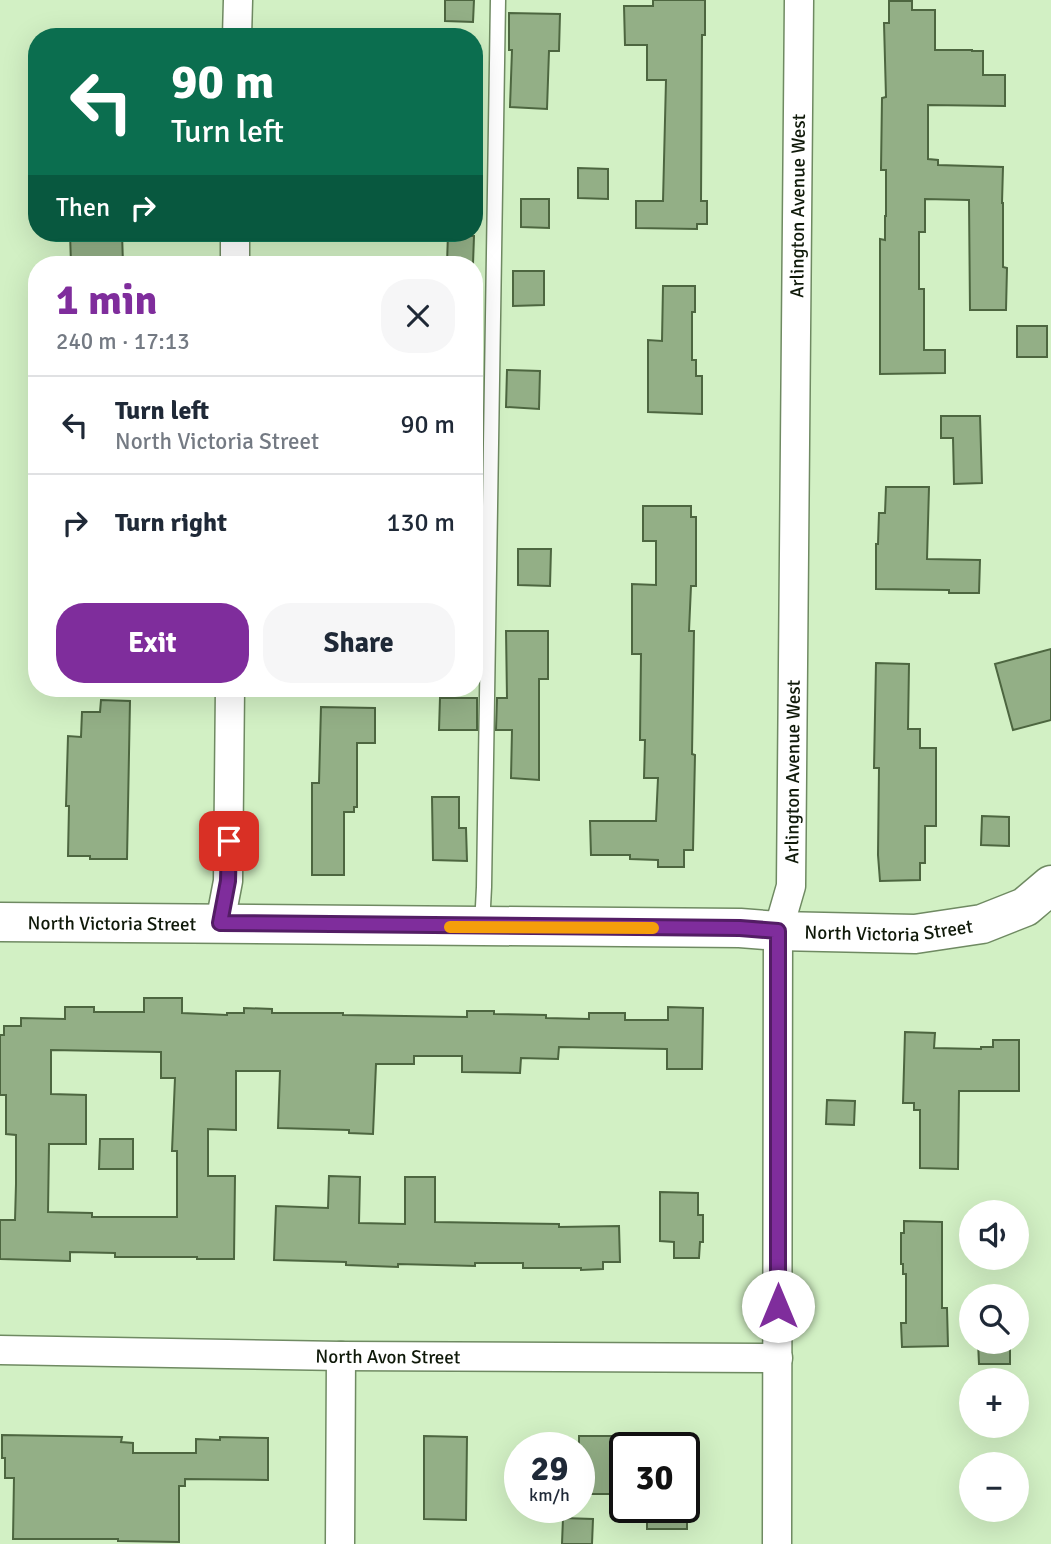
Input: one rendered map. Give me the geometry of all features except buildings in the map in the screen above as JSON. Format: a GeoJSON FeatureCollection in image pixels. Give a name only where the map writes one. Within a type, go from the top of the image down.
{"type":"FeatureCollection","features":[{"type":"Feature","properties":{"kind":"street"},"geometry":{"type":"LineString","coordinates":[[237,28],[238,0]]}},
{"type":"Feature","properties":{"kind":"street","name":"Arlington Avenue West"},"geometry":{"type":"LineString","coordinates":[[776,1544],[778,931],[791,886],[799,0]]}},
{"type":"Feature","properties":{"kind":"street"},"geometry":{"type":"LineString","coordinates":[[220,923],[228,881],[230,697]]}},
{"type":"Feature","properties":{"kind":"street","name":"North Victoria Street"},"geometry":{"type":"LineString","coordinates":[[0,922],[740,928],[915,934],[982,924],[1025,907],[1051,885]]}},
{"type":"Feature","properties":{"kind":"street","name":"North Avon Street"},"geometry":{"type":"LineString","coordinates":[[0,1350],[341,1356],[778,1358]]}},
{"type":"Feature","properties":{"kind":"street"},"geometry":{"type":"LineString","coordinates":[[340,1544],[341,1356]]}},
{"type":"Feature","properties":{"kind":"lane"},"geometry":{"type":"LineString","coordinates":[[482,927],[498,0]]}},
{"type":"Feature","properties":{"kind":"slow traffic"},"geometry":{"type":"LineString","coordinates":[[450,927],[653,928]]}},
{"type":"Feature","properties":{"kind":"route"},"geometry":{"type":"LineString","coordinates":[[229,841],[228,881],[220,923],[740,928],[778,931],[778,1306]]}}]}
